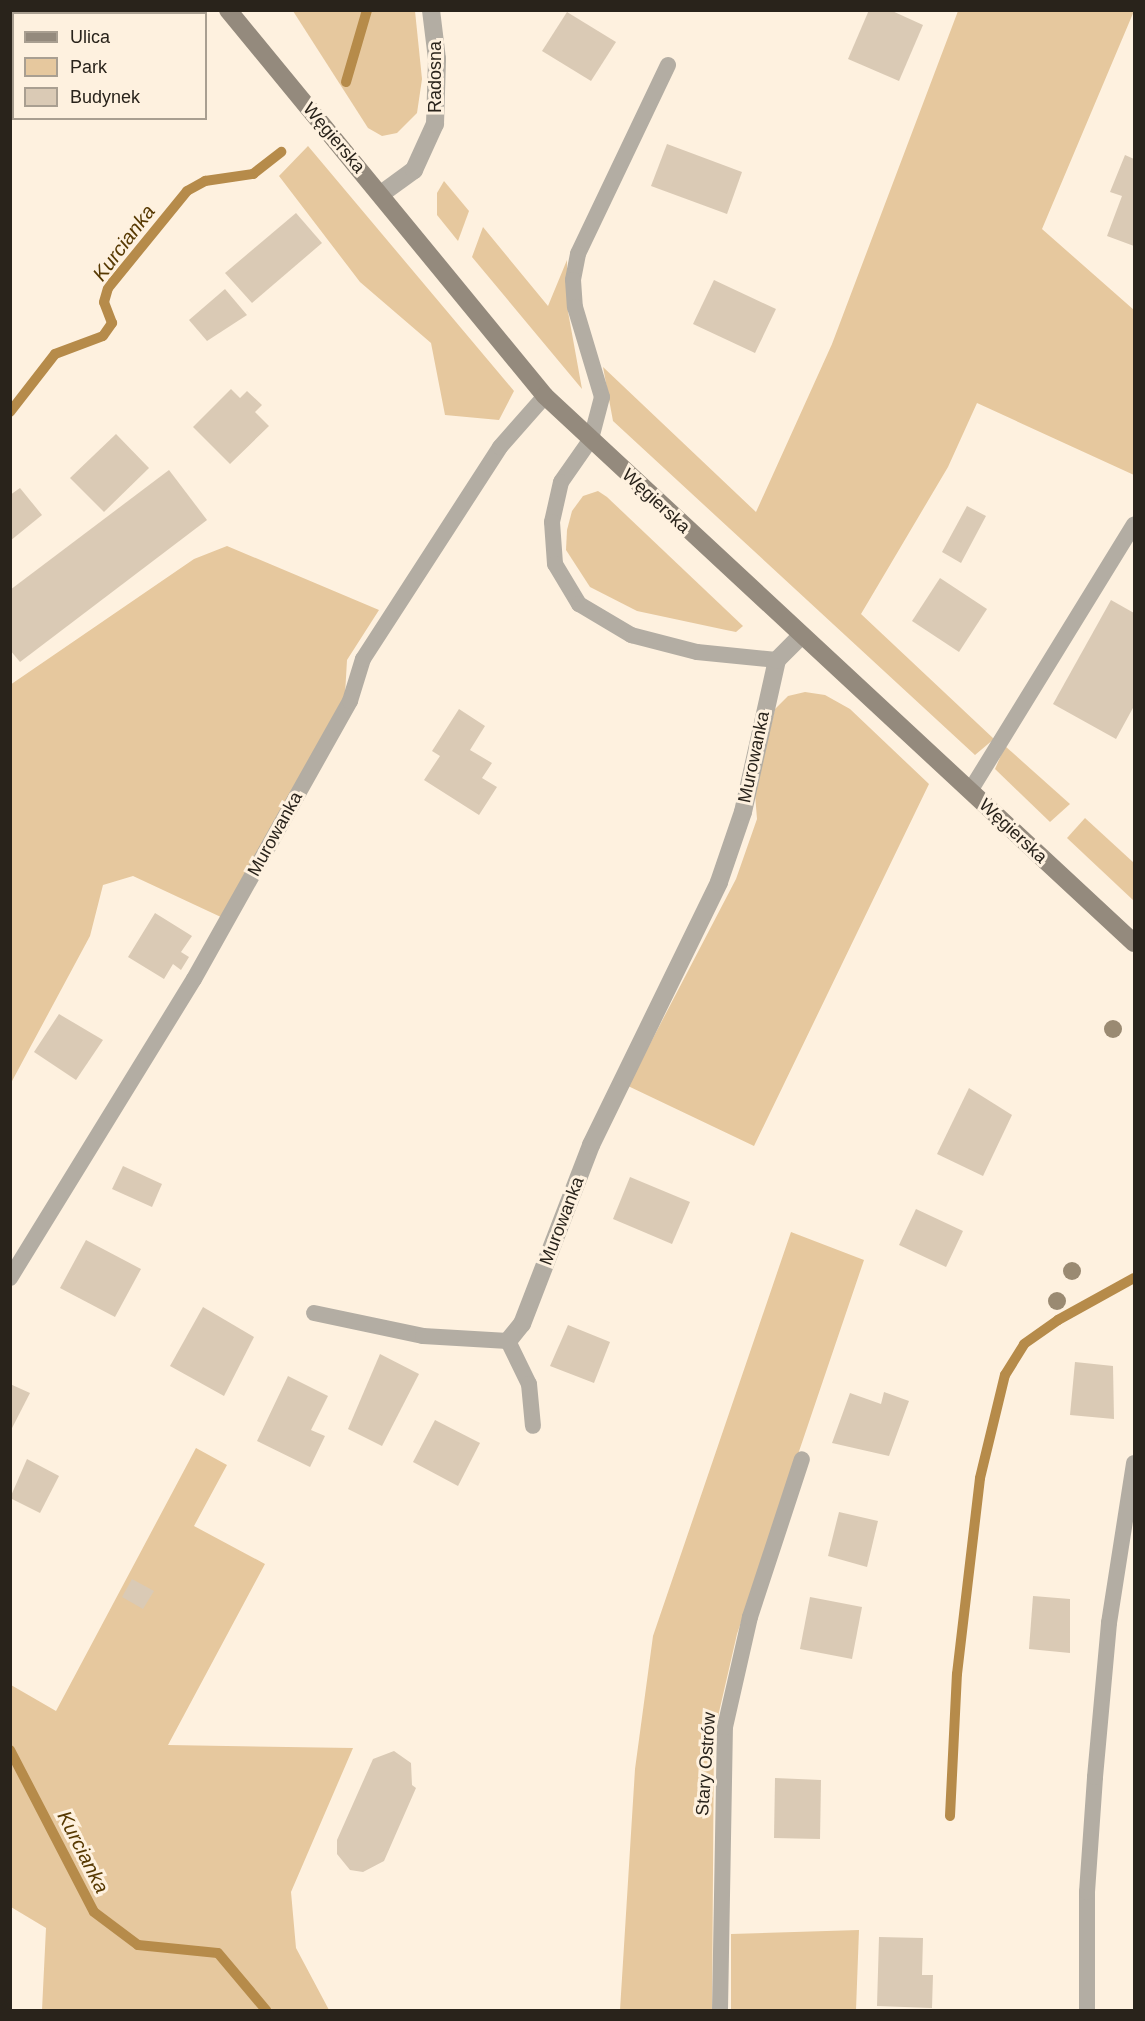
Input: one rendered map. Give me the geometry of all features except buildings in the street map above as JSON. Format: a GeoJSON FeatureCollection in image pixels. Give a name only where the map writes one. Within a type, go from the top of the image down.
{"type":"FeatureCollection","features":[{"type":"Feature","properties":{"kind":"main road","name":"Węgierska"},"geometry":{"type":"LineString","coordinates":[[228,10],[545,396],[1134,943]]}},
{"type":"Feature","properties":{"kind":"street","name":"Radosna"},"geometry":{"type":"LineString","coordinates":[[381,194],[414,170],[435,124],[437,59],[431,10]]}},
{"type":"Feature","properties":{"kind":"street"},"geometry":{"type":"LineString","coordinates":[[777,660],[801,636]]}},
{"type":"Feature","properties":{"kind":"street","name":"Murowanka"},"geometry":{"type":"LineString","coordinates":[[508,1341],[522,1324],[591,1144],[719,882],[743,812],[777,660]]}},
{"type":"Feature","properties":{"kind":"lane"},"geometry":{"type":"LineString","coordinates":[[668,64],[576,262],[575,307],[602,397],[591,439],[561,482],[552,522],[555,564],[579,604],[631,635],[697,652],[777,660]]}},
{"type":"Feature","properties":{"kind":"lane","name":"Murowanka"},"geometry":{"type":"LineString","coordinates":[[10,1278],[194,979],[350,701],[363,659],[500,447],[545,396]]}},
{"type":"Feature","properties":{"kind":"lane"},"geometry":{"type":"LineString","coordinates":[[970,791],[1134,524]]}},
{"type":"Feature","properties":{"kind":"lane"},"geometry":{"type":"LineString","coordinates":[[314,1313],[423,1336],[508,1341],[529,1384],[533,1426]]}},
{"type":"Feature","properties":{"kind":"lane","name":"Stary Ostrów"},"geometry":{"type":"LineString","coordinates":[[720,2010],[724,1727],[750,1617],[802,1460]]}},
{"type":"Feature","properties":{"kind":"lane"},"geometry":{"type":"LineString","coordinates":[[1088,2010],[1087,1892],[1095,1777],[1109,1623],[1134,1463]]}},
{"type":"Feature","properties":{"kind":"green space"},"geometry":{"type":"Polygon","coordinates":[[[293,11],[415,11],[422,79],[417,113],[397,133],[382,136],[368,128],[293,11]]]}},
{"type":"Feature","properties":{"kind":"green space"},"geometry":{"type":"Polygon","coordinates":[[[958,11],[1134,11],[1042,229],[1134,310],[1134,475],[977,403],[948,467],[861,614],[994,739],[975,755],[613,421],[603,367],[756,512],[832,344],[958,11]]]}},
{"type":"Feature","properties":{"kind":"green space"},"geometry":{"type":"Polygon","coordinates":[[[308,146],[514,391],[499,420],[445,415],[431,343],[360,282],[279,176],[308,146]]]}},
{"type":"Feature","properties":{"kind":"green space"},"geometry":{"type":"Polygon","coordinates":[[[444,181],[469,211],[458,241],[437,215],[437,193],[444,181]]]}},
{"type":"Feature","properties":{"kind":"green space"},"geometry":{"type":"Polygon","coordinates":[[[483,227],[548,306],[567,260],[567,306],[582,389],[472,257],[483,227]]]}},
{"type":"Feature","properties":{"kind":"green space"},"geometry":{"type":"Polygon","coordinates":[[[598,491],[743,626],[736,632],[637,611],[590,587],[566,550],[567,530],[572,511],[583,496],[598,491]]]}},
{"type":"Feature","properties":{"kind":"green space"},"geometry":{"type":"Polygon","coordinates":[[[227,546],[379,610],[347,660],[345,695],[223,918],[133,876],[103,885],[90,936],[11,1083],[10,685],[194,559],[227,546]]]}},
{"type":"Feature","properties":{"kind":"green space"},"geometry":{"type":"Polygon","coordinates":[[[805,692],[825,695],[850,709],[929,784],[754,1146],[628,1086],[736,879],[757,819],[755,794],[775,709],[788,696],[805,692]]]}},
{"type":"Feature","properties":{"kind":"green space"},"geometry":{"type":"Polygon","coordinates":[[[1005,746],[1070,804],[1050,822],[995,769],[1005,746]]]}},
{"type":"Feature","properties":{"kind":"green space"},"geometry":{"type":"Polygon","coordinates":[[[1085,818],[1134,863],[1134,901],[1067,838],[1085,818]]]}},
{"type":"Feature","properties":{"kind":"green space"},"geometry":{"type":"Polygon","coordinates":[[[791,1232],[864,1260],[737,1634],[714,1734],[712,2010],[620,2010],[635,1769],[653,1636],[791,1232]]]}},
{"type":"Feature","properties":{"kind":"green space"},"geometry":{"type":"Polygon","coordinates":[[[196,1448],[227,1465],[194,1526],[265,1564],[168,1745],[353,1748],[291,1892],[296,1948],[329,2010],[42,2010],[46,1928],[11,1907],[11,1685],[56,1711],[196,1448]]]}},
{"type":"Feature","properties":{"kind":"green space"},"geometry":{"type":"Polygon","coordinates":[[[859,1930],[856,2010],[731,2010],[731,1934],[859,1930]]]}},
{"type":"Feature","properties":{"kind":"waterway","name":"Kurcianka"},"geometry":{"type":"LineString","coordinates":[[346,82],[367,10]]}},
{"type":"Feature","properties":{"kind":"waterway","name":"Kurcianka"},"geometry":{"type":"LineString","coordinates":[[10,412],[55,354],[103,336],[112,323],[104,302],[108,288],[187,191],[205,181],[253,174],[281,152]]}},
{"type":"Feature","properties":{"kind":"waterway"},"geometry":{"type":"LineString","coordinates":[[950,1816],[957,1674],[980,1478],[1005,1375],[1024,1344],[1058,1320],[1134,1278]]}},
{"type":"Feature","properties":{"kind":"waterway","name":"Kurcianka"},"geometry":{"type":"LineString","coordinates":[[10,1750],[94,1912],[138,1945],[218,1953],[266,2010]]}}]}
